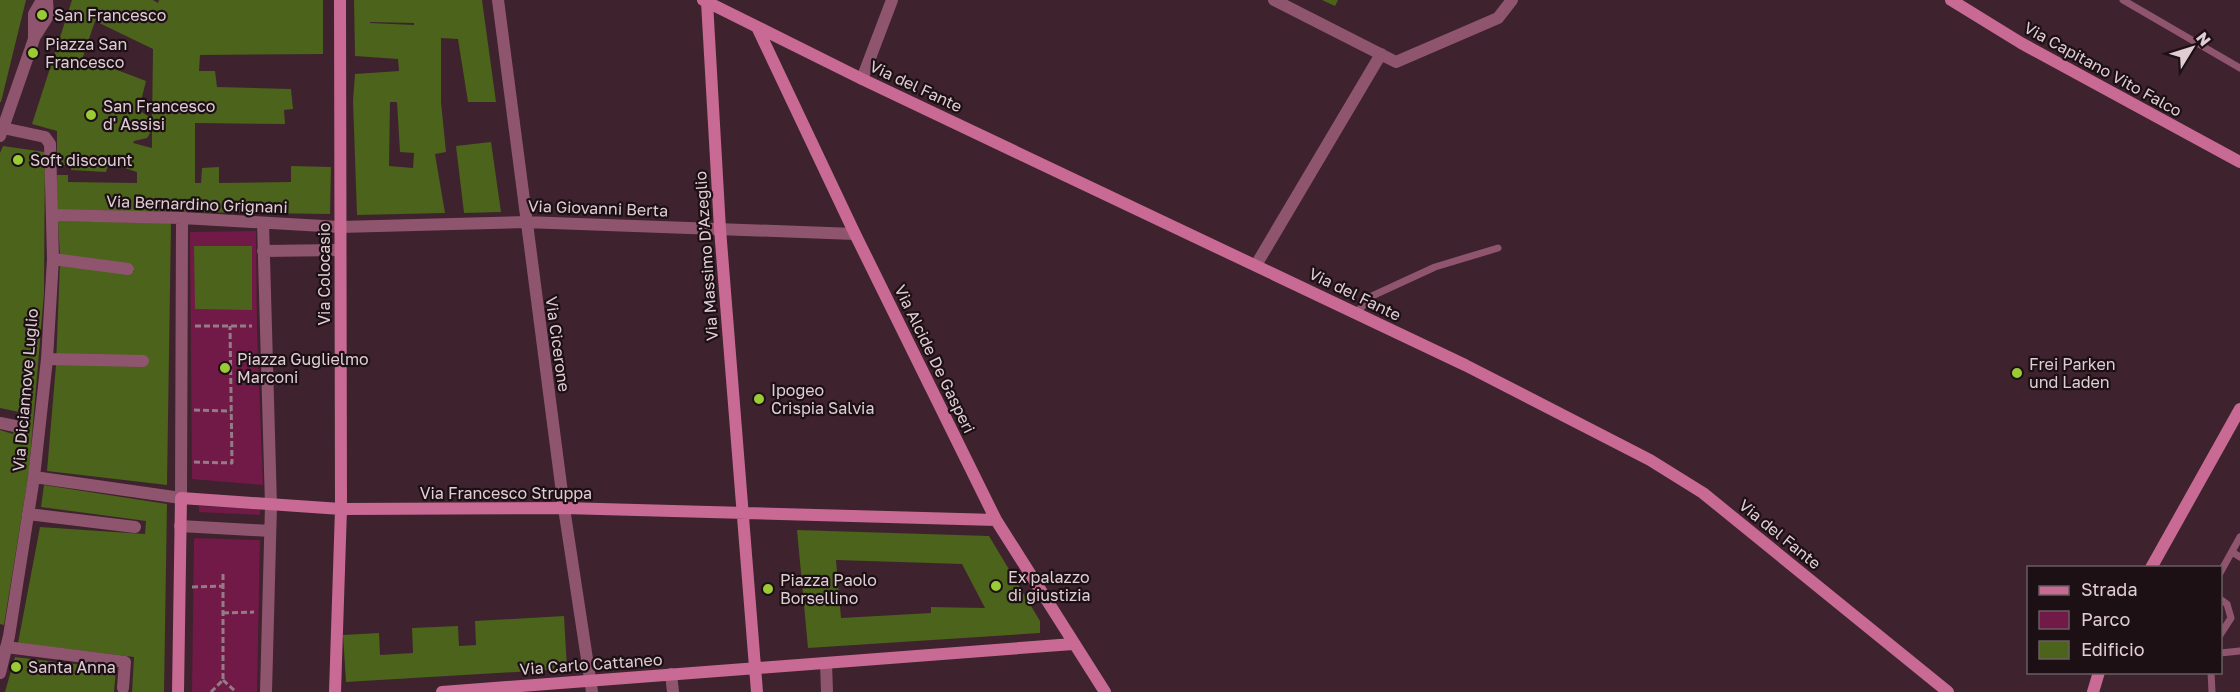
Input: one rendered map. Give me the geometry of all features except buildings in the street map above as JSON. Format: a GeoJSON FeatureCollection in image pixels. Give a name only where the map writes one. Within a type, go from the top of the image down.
{"type":"FeatureCollection","features":[{"type":"Feature","properties":{"kind":"street"},"geometry":{"type":"LineString","coordinates":[[1,131],[34,39],[34,14],[44,0]]}},
{"type":"Feature","properties":{"kind":"street","name":"Via Colocasio"},"geometry":{"type":"LineString","coordinates":[[335,692],[341,509],[340,0]]}},
{"type":"Feature","properties":{"kind":"street","name":"Via Cicerone"},"geometry":{"type":"LineString","coordinates":[[498,0],[525,222],[591,686]]}},
{"type":"Feature","properties":{"kind":"street"},"geometry":{"type":"LineString","coordinates":[[862,79],[892,0]]}},
{"type":"Feature","properties":{"kind":"street"},"geometry":{"type":"LineString","coordinates":[[1274,0],[1396,62],[1498,18],[1512,0]]}},
{"type":"Feature","properties":{"kind":"street","name":"Via Capitano Vito Falco"},"geometry":{"type":"LineString","coordinates":[[1951,0],[2021,43],[2240,162]]}},
{"type":"Feature","properties":{"kind":"street","name":"Via del Fante"},"geometry":{"type":"LineString","coordinates":[[705,1],[862,79],[1357,312],[1650,460],[1703,493],[1948,692]]}},
{"type":"Feature","properties":{"kind":"street","name":"Via Massimo D'Azeglio"},"geometry":{"type":"LineString","coordinates":[[705,1],[752,678]]}},
{"type":"Feature","properties":{"kind":"street","name":"Via Alcide De Gasperi"},"geometry":{"type":"LineString","coordinates":[[757,27],[855,234],[996,520],[1105,692]]}},
{"type":"Feature","properties":{"kind":"street"},"geometry":{"type":"LineString","coordinates":[[1256,265],[1381,54]]}},
{"type":"Feature","properties":{"kind":"street","name":"Via Diciannove Luglio"},"geometry":{"type":"LineString","coordinates":[[0,673],[34,477],[36,430],[47,359],[53,259],[50,144],[45,137],[1,131]]}},
{"type":"Feature","properties":{"kind":"street","name":"Via Bernardino Grignani"},"geometry":{"type":"LineString","coordinates":[[52,216],[182,218],[340,227]]}},
{"type":"Feature","properties":{"kind":"street"},"geometry":{"type":"LineString","coordinates":[[178,692],[182,218]]}},
{"type":"Feature","properties":{"kind":"street","name":"Via Giovanni Berta"},"geometry":{"type":"LineString","coordinates":[[340,227],[525,222],[855,234]]}},
{"type":"Feature","properties":{"kind":"street"},"geometry":{"type":"LineString","coordinates":[[263,223],[271,505],[266,692]]}},
{"type":"Feature","properties":{"kind":"street"},"geometry":{"type":"LineString","coordinates":[[263,251],[340,250]]}},
{"type":"Feature","properties":{"kind":"street"},"geometry":{"type":"LineString","coordinates":[[53,259],[128,269]]}},
{"type":"Feature","properties":{"kind":"street"},"geometry":{"type":"LineString","coordinates":[[47,359],[143,361]]}},
{"type":"Feature","properties":{"kind":"street"},"geometry":{"type":"LineString","coordinates":[[2152,566],[2240,409]]}},
{"type":"Feature","properties":{"kind":"street"},"geometry":{"type":"LineString","coordinates":[[0,423],[15,426]]}},
{"type":"Feature","properties":{"kind":"street"},"geometry":{"type":"LineString","coordinates":[[34,477],[181,498]]}},
{"type":"Feature","properties":{"kind":"street","name":"Via Francesco Struppa"},"geometry":{"type":"LineString","coordinates":[[181,498],[341,509],[564,508],[727,514],[742,511],[795,515],[996,520]]}},
{"type":"Feature","properties":{"kind":"street"},"geometry":{"type":"LineString","coordinates":[[28,514],[135,527]]}},
{"type":"Feature","properties":{"kind":"street"},"geometry":{"type":"LineString","coordinates":[[180,526],[270,531]]}},
{"type":"Feature","properties":{"kind":"street"},"geometry":{"type":"LineString","coordinates":[[5,639],[124,662],[123,688]]}},
{"type":"Feature","properties":{"kind":"street"},"geometry":{"type":"LineString","coordinates":[[828,692],[826,663],[1073,644]]}},
{"type":"Feature","properties":{"kind":"street","name":"Via Carlo Cattaneo"},"geometry":{"type":"LineString","coordinates":[[442,692],[591,686],[671,674],[752,678],[809,664],[826,663]]}},
{"type":"Feature","properties":{"kind":"street"},"geometry":{"type":"LineString","coordinates":[[671,674],[673,692]]}},
{"type":"Feature","properties":{"kind":"street"},"geometry":{"type":"LineString","coordinates":[[2093,692],[2098,674]]}},
{"type":"Feature","properties":{"kind":"lane"},"geometry":{"type":"LineString","coordinates":[[2123,0],[2240,68]]}},
{"type":"Feature","properties":{"kind":"lane"},"geometry":{"type":"LineString","coordinates":[[1357,312],[1372,296],[1435,267],[1498,248]]}},
{"type":"Feature","properties":{"kind":"lane"},"geometry":{"type":"LineString","coordinates":[[2222,570],[2240,537]]}},
{"type":"Feature","properties":{"kind":"lane"},"geometry":{"type":"LineString","coordinates":[[2232,552],[2240,557]]}},
{"type":"Feature","properties":{"kind":"lane"},"geometry":{"type":"LineString","coordinates":[[2222,600],[2227,604],[2231,618],[2222,632]]}},
{"type":"Feature","properties":{"kind":"lane"},"geometry":{"type":"LineString","coordinates":[[2222,653],[2240,651]]}},
{"type":"Feature","properties":{"kind":"lane"},"geometry":{"type":"LineString","coordinates":[[2211,674],[2212,692]]}},
{"type":"Feature","properties":{"kind":"path"},"geometry":{"type":"LineString","coordinates":[[181,461],[232,463],[230,326]]}},
{"type":"Feature","properties":{"kind":"path"},"geometry":{"type":"LineString","coordinates":[[181,327],[253,326]]}},
{"type":"Feature","properties":{"kind":"path"},"geometry":{"type":"LineString","coordinates":[[181,410],[231,411]]}},
{"type":"Feature","properties":{"kind":"path"},"geometry":{"type":"LineString","coordinates":[[211,692],[223,680],[223,571]]}},
{"type":"Feature","properties":{"kind":"path"},"geometry":{"type":"LineString","coordinates":[[179,587],[223,586]]}},
{"type":"Feature","properties":{"kind":"path"},"geometry":{"type":"LineString","coordinates":[[223,613],[254,612]]}},
{"type":"Feature","properties":{"kind":"path"},"geometry":{"type":"LineString","coordinates":[[223,680],[236,692]]}},
{"type":"Feature","properties":{"kind":"green space"},"geometry":{"type":"Polygon","coordinates":[[[256,231],[263,485],[192,479],[190,232],[256,231]]]}},
{"type":"Feature","properties":{"kind":"green space"},"geometry":{"type":"Polygon","coordinates":[[[199,506],[260,509],[260,515],[199,512],[199,506]]]}},
{"type":"Feature","properties":{"kind":"green space"},"geometry":{"type":"Polygon","coordinates":[[[194,538],[260,540],[257,692],[192,692],[194,538]]]}},
{"type":"Feature","properties":{"kind":"tunnel"},"geometry":{"type":"LineString","coordinates":[[15,426],[33,429]]}},
{"type":"Feature","properties":{"kind":"place","name":"San Francesco"},"geometry":{"type":"Point","coordinates":[42,15]}},
{"type":"Feature","properties":{"kind":"place","name":"Piazza San Francesco"},"geometry":{"type":"Point","coordinates":[33,53]}},
{"type":"Feature","properties":{"kind":"place","name":"San Francesco d' Assisi"},"geometry":{"type":"Point","coordinates":[91,115]}},
{"type":"Feature","properties":{"kind":"place","name":"Soft discount"},"geometry":{"type":"Point","coordinates":[18,160]}},
{"type":"Feature","properties":{"kind":"place","name":"Piazza Guglielmo Marconi"},"geometry":{"type":"Point","coordinates":[225,368]}},
{"type":"Feature","properties":{"kind":"place","name":"Frei Parken und Laden"},"geometry":{"type":"Point","coordinates":[2017,373]}},
{"type":"Feature","properties":{"kind":"place","name":"Ipogeo Crispia Salvia"},"geometry":{"type":"Point","coordinates":[759,399]}},
{"type":"Feature","properties":{"kind":"place","name":"Ex palazzo di giustizia"},"geometry":{"type":"Point","coordinates":[996,586]}},
{"type":"Feature","properties":{"kind":"place","name":"Piazza Paolo Borsellino"},"geometry":{"type":"Point","coordinates":[768,589]}},
{"type":"Feature","properties":{"kind":"place","name":"Santa Anna"},"geometry":{"type":"Point","coordinates":[16,667]}}]}
